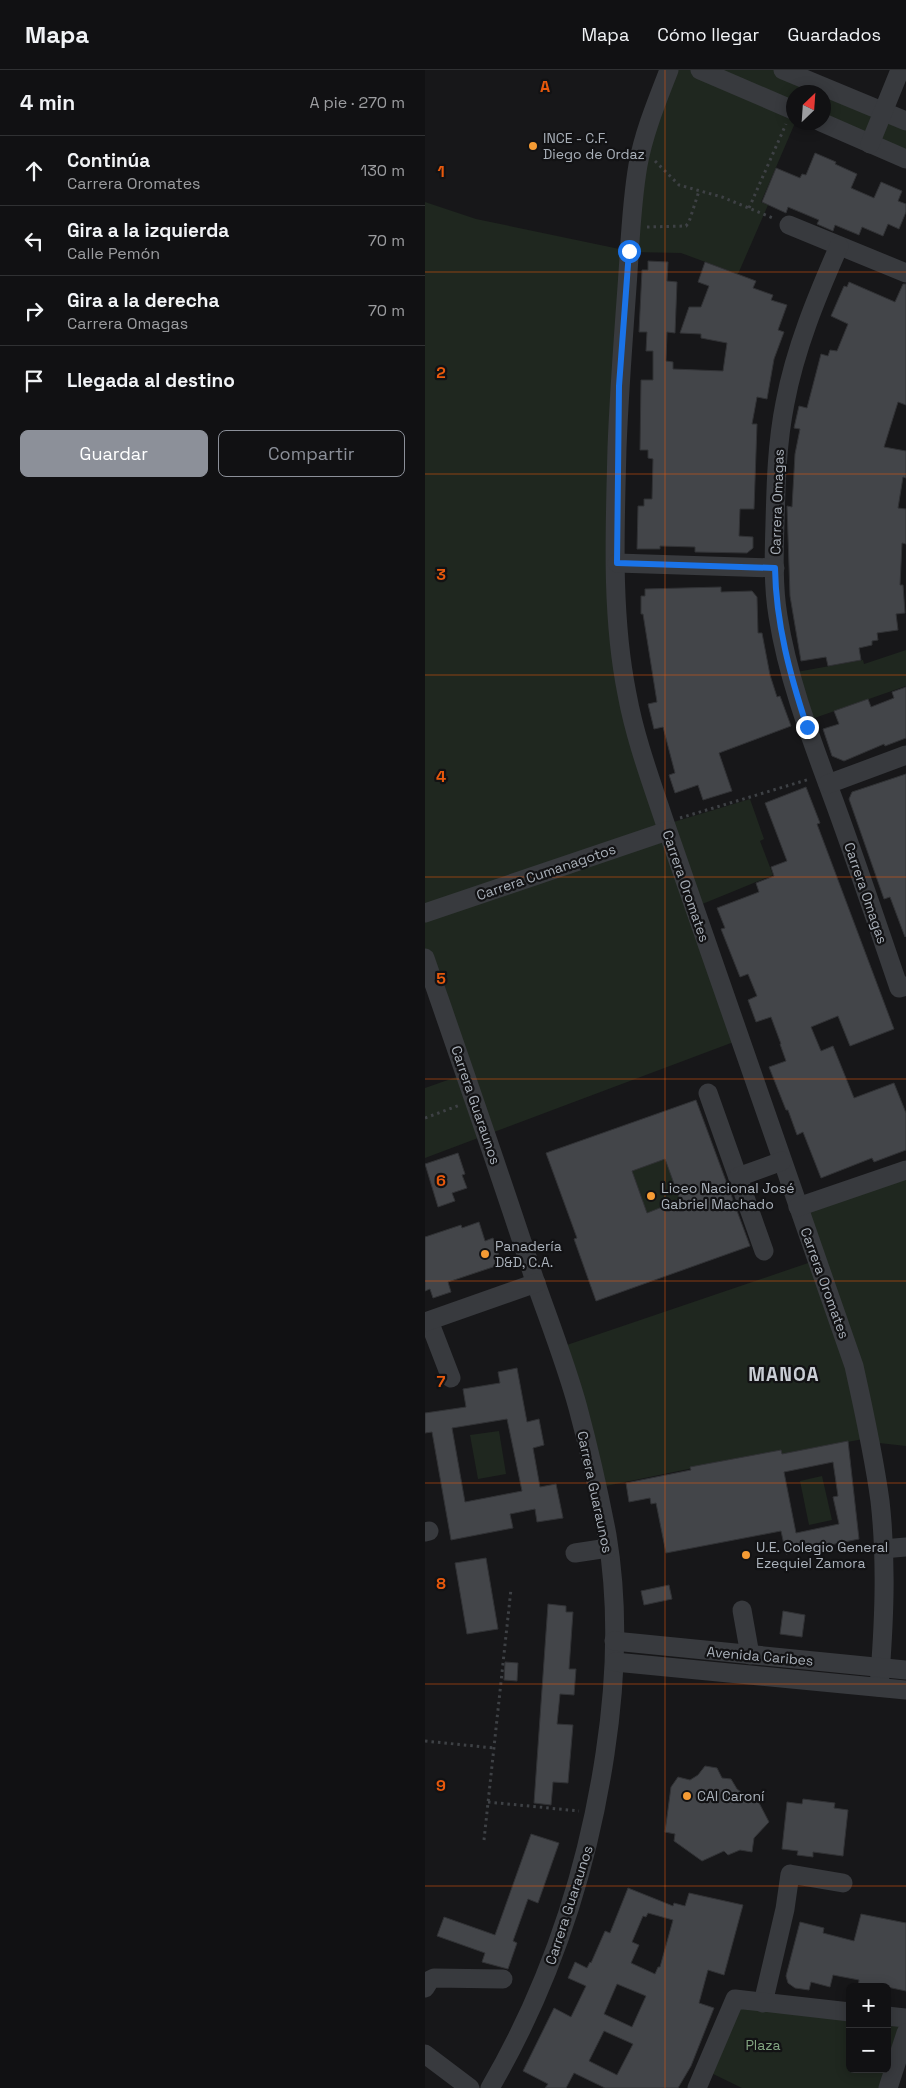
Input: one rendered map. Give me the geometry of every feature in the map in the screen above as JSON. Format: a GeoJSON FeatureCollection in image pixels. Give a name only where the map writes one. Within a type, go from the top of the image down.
{"type":"FeatureCollection","features":[{"type":"Feature","properties":{"kind":"street","name":"Carrera Oromates"},"geometry":{"type":"LineString","coordinates":[[669,70],[656,102],[638,164],[631,228],[619,386],[617,563],[620,646],[627,694],[638,739],[666,827],[854,1366],[875,1474],[883,1549],[885,1608],[879,1688]]}},
{"type":"Feature","properties":{"kind":"street"},"geometry":{"type":"LineString","coordinates":[[700,70],[786,107]]}},
{"type":"Feature","properties":{"kind":"street"},"geometry":{"type":"LineString","coordinates":[[783,70],[906,121]]}},
{"type":"Feature","properties":{"kind":"street"},"geometry":{"type":"LineString","coordinates":[[870,144],[900,70]]}},
{"type":"Feature","properties":{"kind":"street"},"geometry":{"type":"LineString","coordinates":[[831,126],[906,159]]}},
{"type":"Feature","properties":{"kind":"street"},"geometry":{"type":"LineString","coordinates":[[789,225],[906,273]]}},
{"type":"Feature","properties":{"kind":"street","name":"Carrera Omagas"},"geometry":{"type":"LineString","coordinates":[[839,246],[811,312],[785,401],[778,452],[775,568],[777,615],[792,682],[903,987]]}},
{"type":"Feature","properties":{"kind":"street"},"geometry":{"type":"LineString","coordinates":[[617,563],[775,568]]}},
{"type":"Feature","properties":{"kind":"street"},"geometry":{"type":"LineString","coordinates":[[826,779],[906,755]]}},
{"type":"Feature","properties":{"kind":"street","name":"Carrera Cumanagotos"},"geometry":{"type":"LineString","coordinates":[[425,913],[666,827]]}},
{"type":"Feature","properties":{"kind":"street","name":"Carrera Guaraunos"},"geometry":{"type":"LineString","coordinates":[[425,958],[577,1406],[608,1548],[614,1641],[615,1662],[611,1712],[595,1813],[580,1880],[556,1951],[513,2047],[490,2088]]}},
{"type":"Feature","properties":{"kind":"street"},"geometry":{"type":"LineString","coordinates":[[708,1093],[764,1251]]}},
{"type":"Feature","properties":{"kind":"street"},"geometry":{"type":"LineString","coordinates":[[737,1177],[782,1161]]}},
{"type":"Feature","properties":{"kind":"street"},"geometry":{"type":"LineString","coordinates":[[798,1207],[906,1170]]}},
{"type":"Feature","properties":{"kind":"street"},"geometry":{"type":"LineString","coordinates":[[451,1378],[427,1321],[536,1283]]}},
{"type":"Feature","properties":{"kind":"street"},"geometry":{"type":"LineString","coordinates":[[883,1549],[906,1547]]}},
{"type":"Feature","properties":{"kind":"street"},"geometry":{"type":"LineString","coordinates":[[575,1554],[608,1548]]}},
{"type":"Feature","properties":{"kind":"street"},"geometry":{"type":"LineString","coordinates":[[742,1610],[750,1655]]}},
{"type":"Feature","properties":{"kind":"street","name":"Avenida Caribes"},"geometry":{"type":"LineString","coordinates":[[614,1641],[906,1670]]}},
{"type":"Feature","properties":{"kind":"street","name":"Avenida Caribes"},"geometry":{"type":"LineString","coordinates":[[615,1662],[906,1690]]}},
{"type":"Feature","properties":{"kind":"street"},"geometry":{"type":"LineString","coordinates":[[763,2002],[785,1909],[790,1874],[843,1883]]}},
{"type":"Feature","properties":{"kind":"street"},"geometry":{"type":"LineString","coordinates":[[425,1988],[427,1983],[434,1978],[503,1979]]}},
{"type":"Feature","properties":{"kind":"street"},"geometry":{"type":"LineString","coordinates":[[697,2088],[735,1999],[846,2012]]}},
{"type":"Feature","properties":{"kind":"street"},"geometry":{"type":"LineString","coordinates":[[891,2016],[906,2018]]}},
{"type":"Feature","properties":{"kind":"street"},"geometry":{"type":"LineString","coordinates":[[888,2088],[906,2032]]}},
{"type":"Feature","properties":{"kind":"street"},"geometry":{"type":"LineString","coordinates":[[425,2054],[470,2088]]}},
{"type":"Feature","properties":{"kind":"path"},"geometry":{"type":"LineString","coordinates":[[749,208],[786,126]]}},
{"type":"Feature","properties":{"kind":"path"},"geometry":{"type":"LineString","coordinates":[[644,143],[654,160],[672,180],[687,189],[699,191],[749,208],[789,225]]}},
{"type":"Feature","properties":{"kind":"path"},"geometry":{"type":"LineString","coordinates":[[631,228],[686,226],[699,191]]}},
{"type":"Feature","properties":{"kind":"path"},"geometry":{"type":"LineString","coordinates":[[666,827],[826,779]]}},
{"type":"Feature","properties":{"kind":"path"},"geometry":{"type":"LineString","coordinates":[[425,1118],[474,1100]]}},
{"type":"Feature","properties":{"kind":"path"},"geometry":{"type":"LineString","coordinates":[[483,1840],[511,1589]]}},
{"type":"Feature","properties":{"kind":"path"},"geometry":{"type":"LineString","coordinates":[[425,1741],[494,1748]]}},
{"type":"Feature","properties":{"kind":"path"},"geometry":{"type":"LineString","coordinates":[[488,1802],[595,1813]]}},
{"type":"Feature","properties":{"kind":"green space"},"geometry":{"type":"Polygon","coordinates":[[[672,70],[695,70],[786,110],[786,130],[792,130],[761,202],[768,205],[738,274],[681,253],[631,252],[636,197],[672,70]]]}},
{"type":"Feature","properties":{"kind":"green space"},"geometry":{"type":"Polygon","coordinates":[[[700,70],[783,70],[819,85],[786,85],[786,107],[700,70]]]}},
{"type":"Feature","properties":{"kind":"green space"},"geometry":{"type":"Polygon","coordinates":[[[831,90],[906,121],[906,159],[831,126],[831,90]]]}},
{"type":"Feature","properties":{"kind":"green space"},"geometry":{"type":"Polygon","coordinates":[[[425,202],[476,219],[629,251],[619,387],[627,694],[739,1040],[425,1158],[425,1088],[465,1074],[425,958],[425,202]]]}},
{"type":"Feature","properties":{"kind":"green space"},"geometry":{"type":"Polygon","coordinates":[[[906,650],[906,686],[806,721],[791,673],[863,660],[864,664],[906,650]]]}},
{"type":"Feature","properties":{"kind":"green space"},"geometry":{"type":"Polygon","coordinates":[[[750,799],[764,839],[760,841],[773,875],[695,907],[667,824],[750,799]]]}},
{"type":"Feature","properties":{"kind":"green space"},"geometry":{"type":"Polygon","coordinates":[[[665,1159],[680,1200],[647,1213],[632,1171],[665,1159]]]}},
{"type":"Feature","properties":{"kind":"green space"},"geometry":{"type":"Polygon","coordinates":[[[906,1170],[906,1446],[870,1442],[869,1438],[782,1454],[781,1450],[596,1488],[558,1348],[817,1260],[798,1207],[906,1170]]]}},
{"type":"Feature","properties":{"kind":"green space"},"geometry":{"type":"Polygon","coordinates":[[[499,1431],[506,1474],[478,1479],[470,1435],[499,1431]]]}},
{"type":"Feature","properties":{"kind":"green space"},"geometry":{"type":"Polygon","coordinates":[[[822,1476],[832,1520],[809,1525],[800,1481],[822,1476]]]}},
{"type":"Feature","properties":{"kind":"green space","name":"Plaza"},"geometry":{"type":"Polygon","coordinates":[[[735,1999],[846,2012],[846,2073],[891,2073],[891,2016],[906,2018],[888,2088],[742,2088],[705,2070],[735,1999]]]}},
{"type":"Feature","properties":{"kind":"building"},"geometry":{"type":"Polygon","coordinates":[[[815,153],[857,174],[851,188],[874,198],[881,182],[902,191],[898,201],[906,204],[906,212],[899,229],[888,224],[883,236],[862,227],[859,235],[835,225],[833,231],[817,224],[819,220],[788,207],[786,213],[762,202],[776,168],[800,178],[802,174],[806,175],[815,153]]]}},
{"type":"Feature","properties":{"kind":"building"},"geometry":{"type":"Polygon","coordinates":[[[648,261],[668,262],[667,281],[677,282],[675,333],[667,332],[666,361],[673,362],[673,369],[723,371],[727,343],[701,338],[701,334],[680,333],[689,307],[701,307],[709,286],[698,282],[705,262],[756,281],[753,288],[773,295],[771,300],[787,305],[778,330],[784,332],[774,359],[767,399],[757,397],[752,424],[757,424],[754,509],[740,509],[739,536],[753,537],[753,548],[747,553],[695,552],[695,547],[660,546],[660,549],[637,549],[638,506],[644,506],[644,499],[652,499],[653,459],[648,458],[648,450],[640,450],[641,380],[653,380],[653,351],[646,351],[647,332],[639,332],[642,270],[648,270],[648,261]]]}},
{"type":"Feature","properties":{"kind":"building"},"geometry":{"type":"Polygon","coordinates":[[[849,282],[895,302],[903,284],[906,284],[906,405],[898,402],[884,447],[906,451],[906,478],[903,477],[898,508],[906,509],[906,544],[902,543],[900,585],[903,585],[905,613],[896,614],[898,630],[877,633],[878,640],[872,641],[872,645],[859,648],[861,660],[828,666],[826,657],[801,661],[790,596],[787,506],[792,507],[795,454],[800,429],[794,428],[799,406],[807,408],[821,354],[828,356],[830,350],[837,351],[848,324],[831,316],[844,286],[847,287],[849,282]]]}},
{"type":"Feature","properties":{"kind":"building"},"geometry":{"type":"Polygon","coordinates":[[[721,587],[721,592],[752,591],[757,597],[758,633],[762,633],[770,675],[777,697],[780,696],[791,726],[719,753],[732,791],[703,800],[698,785],[675,793],[669,775],[675,773],[663,727],[654,729],[648,704],[657,702],[643,614],[641,614],[641,596],[645,596],[645,589],[721,587]]]}},
{"type":"Feature","properties":{"kind":"building"},"geometry":{"type":"Polygon","coordinates":[[[906,687],[906,738],[885,746],[884,744],[844,761],[832,756],[823,729],[839,724],[834,711],[868,699],[871,707],[894,698],[892,692],[906,687]]]}},
{"type":"Feature","properties":{"kind":"building"},"geometry":{"type":"Polygon","coordinates":[[[906,774],[905,937],[890,897],[884,899],[849,799],[852,792],[906,774]]]}},
{"type":"Feature","properties":{"kind":"building"},"geometry":{"type":"Polygon","coordinates":[[[806,787],[820,823],[817,824],[894,1029],[850,1046],[838,1016],[811,1027],[821,1051],[833,1046],[854,1098],[894,1083],[906,1113],[906,1150],[874,1162],[872,1158],[821,1178],[803,1132],[797,1135],[769,1067],[786,1061],[771,1017],[756,1022],[748,1000],[757,996],[748,974],[740,977],[721,929],[725,928],[717,908],[759,892],[756,883],[774,876],[771,867],[787,861],[765,803],[806,787]]]}},
{"type":"Feature","properties":{"kind":"building"},"geometry":{"type":"Polygon","coordinates":[[[696,1100],[750,1246],[596,1301],[574,1239],[577,1238],[546,1153],[696,1100]],[[665,1159],[632,1171],[647,1213],[680,1200],[665,1159]]]}},
{"type":"Feature","properties":{"kind":"building"},"geometry":{"type":"Polygon","coordinates":[[[458,1153],[465,1174],[462,1175],[467,1188],[452,1193],[455,1201],[438,1207],[425,1164],[458,1153]]]}},
{"type":"Feature","properties":{"kind":"building"},"geometry":{"type":"Polygon","coordinates":[[[479,1222],[485,1241],[493,1238],[502,1264],[448,1282],[451,1292],[433,1298],[430,1289],[425,1291],[425,1237],[461,1225],[462,1228],[479,1222]]]}},
{"type":"Feature","properties":{"kind":"building"},"geometry":{"type":"Polygon","coordinates":[[[517,1368],[527,1422],[539,1419],[544,1445],[533,1448],[540,1487],[556,1484],[563,1518],[537,1522],[535,1509],[510,1514],[513,1528],[451,1540],[432,1432],[425,1433],[425,1413],[466,1407],[463,1389],[500,1383],[498,1372],[517,1368]],[[507,1419],[452,1428],[465,1502],[522,1491],[507,1419]]]}},
{"type":"Feature","properties":{"kind":"building"},"geometry":{"type":"Polygon","coordinates":[[[848,1441],[859,1539],[786,1554],[781,1531],[666,1553],[656,1503],[651,1504],[650,1498],[629,1502],[626,1483],[691,1470],[690,1467],[781,1450],[782,1454],[848,1441]],[[833,1462],[784,1472],[796,1533],[839,1524],[833,1497],[838,1496],[833,1462]]]}},
{"type":"Feature","properties":{"kind":"building"},"geometry":{"type":"Polygon","coordinates":[[[486,1558],[498,1629],[467,1634],[455,1563],[486,1558]]]}},
{"type":"Feature","properties":{"kind":"building"},"geometry":{"type":"Polygon","coordinates":[[[669,1585],[672,1599],[644,1605],[641,1591],[669,1585]]]}},
{"type":"Feature","properties":{"kind":"building"},"geometry":{"type":"Polygon","coordinates":[[[548,1604],[566,1606],[566,1612],[573,1612],[569,1669],[576,1669],[574,1695],[560,1694],[557,1724],[573,1725],[568,1783],[553,1782],[551,1805],[534,1803],[548,1604]]]}},
{"type":"Feature","properties":{"kind":"building"},"geometry":{"type":"Polygon","coordinates":[[[783,1611],[805,1615],[802,1637],[780,1634],[783,1611]]]}},
{"type":"Feature","properties":{"kind":"building"},"geometry":{"type":"Polygon","coordinates":[[[505,1662],[518,1663],[517,1681],[504,1680],[505,1662]]]}},
{"type":"Feature","properties":{"kind":"building"},"geometry":{"type":"Polygon","coordinates":[[[705,1766],[717,1768],[722,1778],[731,1779],[737,1789],[745,1795],[756,1797],[769,1822],[754,1838],[752,1852],[740,1850],[728,1855],[724,1851],[702,1861],[674,1841],[675,1834],[665,1832],[671,1787],[678,1777],[690,1780],[698,1775],[705,1766]]]}},
{"type":"Feature","properties":{"kind":"building"},"geometry":{"type":"Polygon","coordinates":[[[803,1799],[835,1803],[834,1808],[848,1810],[843,1856],[813,1852],[813,1857],[797,1855],[798,1851],[782,1849],[787,1802],[802,1804],[803,1799]]]}},
{"type":"Feature","properties":{"kind":"building"},"geometry":{"type":"Polygon","coordinates":[[[531,1834],[559,1843],[538,1903],[528,1899],[513,1941],[517,1943],[508,1969],[482,1962],[485,1953],[437,1936],[444,1917],[495,1935],[531,1834]]]}},
{"type":"Feature","properties":{"kind":"building"},"geometry":{"type":"Polygon","coordinates":[[[628,1888],[673,1906],[674,1903],[685,1906],[689,1893],[743,1905],[724,1975],[708,1970],[699,2003],[714,2008],[691,2066],[678,2088],[605,2088],[574,2073],[566,2088],[545,2088],[548,2084],[523,2071],[554,2008],[571,2017],[586,1986],[568,1978],[575,1962],[587,1968],[605,1931],[610,1933],[628,1888]],[[648,1913],[646,1917],[643,1916],[632,1942],[639,1945],[631,1963],[655,1974],[658,1967],[660,1967],[673,1920],[648,1913]],[[617,1984],[604,2014],[632,2027],[646,1996],[617,1984]],[[604,2031],[589,2061],[617,2075],[633,2044],[604,2031]]]}},
{"type":"Feature","properties":{"kind":"building"},"geometry":{"type":"Polygon","coordinates":[[[861,1914],[906,1923],[906,1991],[891,1988],[891,1983],[859,1983],[859,1980],[833,1975],[830,1987],[811,1982],[809,1990],[795,1988],[788,1983],[786,1976],[800,1922],[824,1928],[823,1933],[854,1941],[861,1914]]]}},
{"type":"Feature","properties":{"kind":"place","name":"INCE - C.F. Diego de Ordaz"},"geometry":{"type":"Point","coordinates":[533,146]}},
{"type":"Feature","properties":{"kind":"place","name":"Liceo Nacional José Gabriel Machado"},"geometry":{"type":"Point","coordinates":[651,1196]}},
{"type":"Feature","properties":{"kind":"place","name":"Panadería D&D, C.A."},"geometry":{"type":"Point","coordinates":[485,1254]}},
{"type":"Feature","properties":{"kind":"place","name":"U.E. Colegio General Ezequiel Zamora"},"geometry":{"type":"Point","coordinates":[746,1555]}},
{"type":"Feature","properties":{"kind":"place","name":"CAI Caroní"},"geometry":{"type":"Point","coordinates":[687,1796]}},
{"type":"Feature","properties":{"kind":"district","name":"MANOA"},"geometry":{"type":"Point","coordinates":[784,1374]}},
{"type":"Feature","properties":{"kind":"route"},"geometry":{"type":"LineString","coordinates":[[629,251],[619,386],[616,487],[617,563],[775,568],[777,615],[792,682],[807,727]]}}]}
